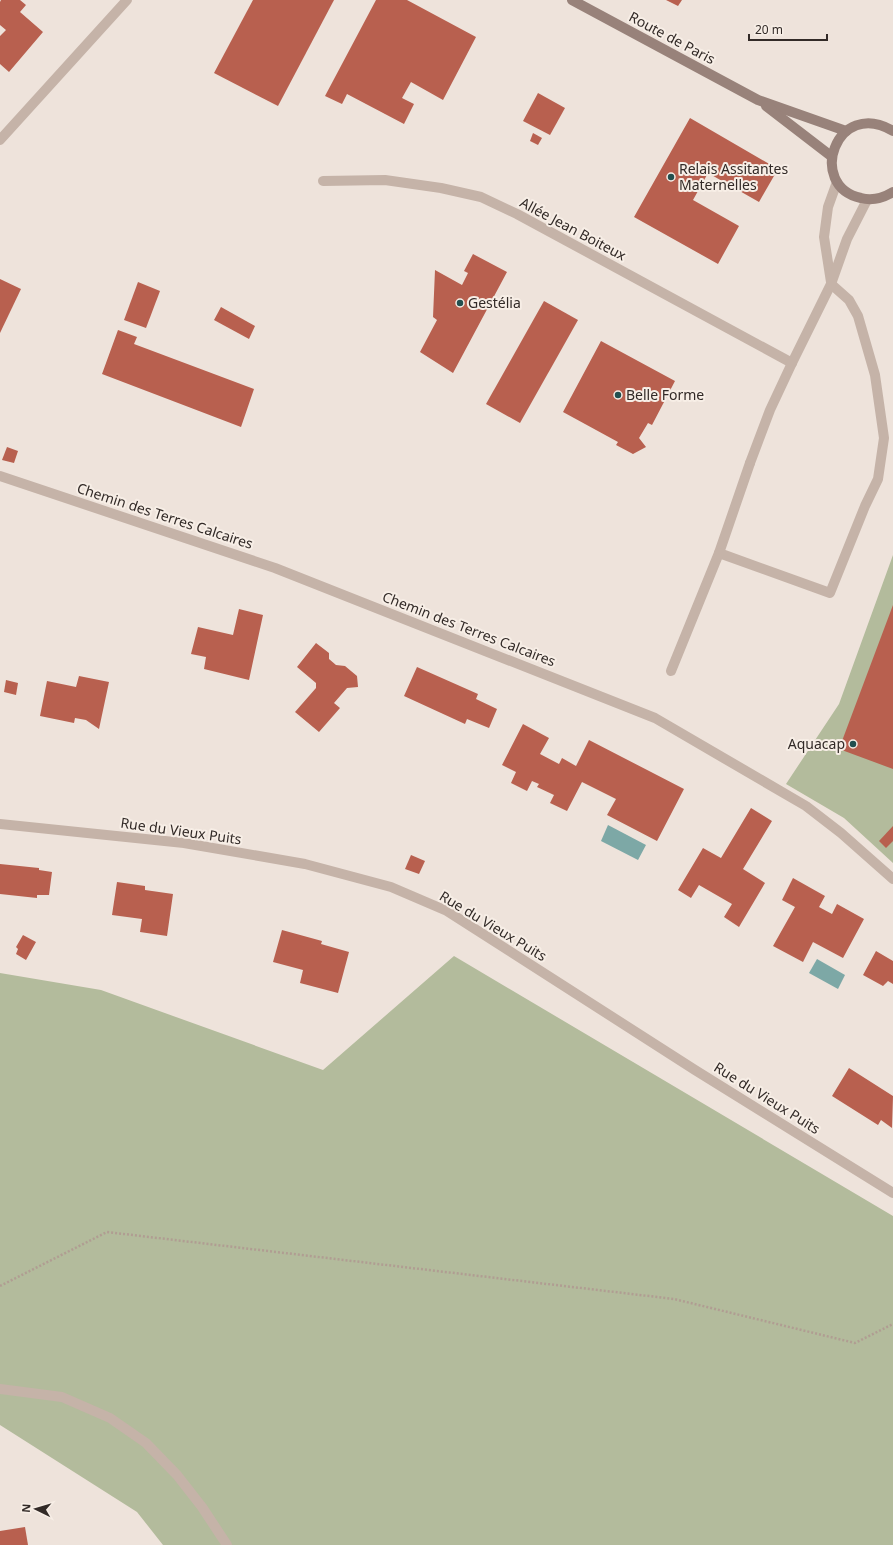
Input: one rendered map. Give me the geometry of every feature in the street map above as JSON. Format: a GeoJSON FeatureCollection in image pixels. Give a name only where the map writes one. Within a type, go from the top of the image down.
{"type":"FeatureCollection","features":[{"type":"Feature","properties":{"kind":"main road","name":"Route de Paris"},"geometry":{"type":"LineString","coordinates":[[572,0],[758,100],[832,156]]}},
{"type":"Feature","properties":{"kind":"main road","name":"Route de Paris"},"geometry":{"type":"LineString","coordinates":[[758,100],[846,131]]}},
{"type":"Feature","properties":{"kind":"main road"},"geometry":{"type":"LineString","coordinates":[[893,131],[882,124],[869,122],[857,124],[846,131],[839,138],[834,146],[832,156],[832,170],[837,182],[845,191],[855,197],[867,200],[880,198],[893,192]]}},
{"type":"Feature","properties":{"kind":"street"},"geometry":{"type":"LineString","coordinates":[[0,140],[127,0]]}},
{"type":"Feature","properties":{"kind":"street","name":"Allée Jean Boiteux"},"geometry":{"type":"LineString","coordinates":[[323,181],[385,180],[441,188],[481,197],[518,214],[792,363]]}},
{"type":"Feature","properties":{"kind":"street"},"geometry":{"type":"LineString","coordinates":[[719,552],[830,593],[865,506],[878,479],[884,438],[875,375],[858,316],[849,300],[831,284],[824,237],[828,207],[837,182]]}},
{"type":"Feature","properties":{"kind":"street"},"geometry":{"type":"LineString","coordinates":[[671,672],[719,552],[770,410],[831,284],[847,239],[867,200]]}},
{"type":"Feature","properties":{"kind":"street","name":"Chemin des Terres Calcaires"},"geometry":{"type":"LineString","coordinates":[[0,476],[275,568],[655,718],[806,806],[841,833],[893,879]]}},
{"type":"Feature","properties":{"kind":"street","name":"Rue du Vieux Puits"},"geometry":{"type":"LineString","coordinates":[[0,824],[184,843],[305,864],[391,887],[446,911],[695,1070],[893,1193]]}},
{"type":"Feature","properties":{"kind":"street"},"geometry":{"type":"LineString","coordinates":[[0,1389],[62,1397],[116,1422],[146,1443],[177,1475],[227,1545]]}},
{"type":"Feature","properties":{"kind":"path"},"geometry":{"type":"LineString","coordinates":[[0,1286],[107,1232],[674,1300],[855,1343],[893,1324]]}},
{"type":"Feature","properties":{"kind":"green space","name":"Aquacap"},"geometry":{"type":"Polygon","coordinates":[[[893,555],[893,863],[844,818],[786,784],[839,704],[893,555]]]}},
{"type":"Feature","properties":{"kind":"green space"},"geometry":{"type":"Polygon","coordinates":[[[454,956],[893,1216],[893,1545],[163,1545],[137,1512],[0,1425],[0,973],[101,990],[323,1070],[454,956]]]}},
{"type":"Feature","properties":{"kind":"water"},"geometry":{"type":"Polygon","coordinates":[[[608,825],[646,845],[638,860],[601,841],[608,825]]]}},
{"type":"Feature","properties":{"kind":"water"},"geometry":{"type":"Polygon","coordinates":[[[817,959],[845,975],[838,989],[809,973],[817,959]]]}},
{"type":"Feature","properties":{"kind":"building"},"geometry":{"type":"Polygon","coordinates":[[[1,0],[20,0],[26,5],[20,12],[43,32],[9,72],[0,64],[0,36],[6,30],[0,25],[1,0]]]}},
{"type":"Feature","properties":{"kind":"building"},"geometry":{"type":"Polygon","coordinates":[[[253,0],[334,0],[278,106],[214,73],[253,0]]]}},
{"type":"Feature","properties":{"kind":"building"},"geometry":{"type":"Polygon","coordinates":[[[376,0],[407,0],[476,37],[443,100],[411,82],[402,98],[414,104],[404,124],[347,94],[342,104],[325,96],[376,0]]]}},
{"type":"Feature","properties":{"kind":"building"},"geometry":{"type":"Polygon","coordinates":[[[666,0],[682,0],[678,6],[666,0]]]}},
{"type":"Feature","properties":{"kind":"building"},"geometry":{"type":"Polygon","coordinates":[[[538,93],[565,108],[550,135],[523,121],[538,93]]]}},
{"type":"Feature","properties":{"kind":"building"},"geometry":{"type":"Polygon","coordinates":[[[690,118],[778,169],[759,202],[708,173],[693,200],[739,226],[718,264],[634,217],[690,118]]]}},
{"type":"Feature","properties":{"kind":"building"},"geometry":{"type":"Polygon","coordinates":[[[533,133],[542,138],[538,145],[530,141],[533,133]]]}},
{"type":"Feature","properties":{"kind":"building"},"geometry":{"type":"Polygon","coordinates":[[[473,254],[507,272],[453,373],[420,352],[437,320],[433,317],[435,270],[462,285],[468,273],[464,271],[473,254]]]}},
{"type":"Feature","properties":{"kind":"building"},"geometry":{"type":"Polygon","coordinates":[[[0,279],[21,289],[0,333],[0,279]]]}},
{"type":"Feature","properties":{"kind":"building"},"geometry":{"type":"Polygon","coordinates":[[[138,282],[160,291],[146,328],[124,320],[138,282]]]}},
{"type":"Feature","properties":{"kind":"building"},"geometry":{"type":"Polygon","coordinates":[[[544,301],[578,320],[520,423],[486,404],[544,301]]]}},
{"type":"Feature","properties":{"kind":"building"},"geometry":{"type":"Polygon","coordinates":[[[221,307],[255,326],[249,339],[214,320],[221,307]]]}},
{"type":"Feature","properties":{"kind":"building"},"geometry":{"type":"Polygon","coordinates":[[[118,330],[137,337],[134,344],[254,389],[241,427],[102,374],[118,330]]]}},
{"type":"Feature","properties":{"kind":"building"},"geometry":{"type":"Polygon","coordinates":[[[601,341],[675,381],[652,425],[648,423],[639,438],[646,447],[633,454],[616,445],[618,442],[563,412],[601,341]]]}},
{"type":"Feature","properties":{"kind":"building"},"geometry":{"type":"Polygon","coordinates":[[[7,447],[18,451],[14,463],[2,460],[7,447]]]}},
{"type":"Feature","properties":{"kind":"building"},"geometry":{"type":"Polygon","coordinates":[[[893,605],[893,769],[839,749],[893,605]]]}},
{"type":"Feature","properties":{"kind":"building"},"geometry":{"type":"Polygon","coordinates":[[[239,609],[263,615],[249,680],[204,669],[206,657],[191,654],[198,627],[233,635],[239,609]]]}},
{"type":"Feature","properties":{"kind":"building"},"geometry":{"type":"Polygon","coordinates":[[[316,643],[329,653],[329,659],[336,665],[345,666],[357,676],[358,687],[347,688],[334,703],[340,708],[319,732],[295,712],[316,688],[316,683],[297,667],[316,643]]]}},
{"type":"Feature","properties":{"kind":"building"},"geometry":{"type":"Polygon","coordinates":[[[417,667],[478,694],[476,699],[497,709],[489,728],[467,719],[465,724],[404,696],[417,667]]]}},
{"type":"Feature","properties":{"kind":"building"},"geometry":{"type":"Polygon","coordinates":[[[79,676],[109,682],[99,729],[86,720],[75,718],[74,723],[40,716],[47,681],[76,687],[79,676]]]}},
{"type":"Feature","properties":{"kind":"building"},"geometry":{"type":"Polygon","coordinates":[[[6,680],[18,683],[16,695],[4,692],[6,680]]]}},
{"type":"Feature","properties":{"kind":"building"},"geometry":{"type":"Polygon","coordinates":[[[523,724],[549,738],[540,754],[559,764],[562,758],[576,766],[589,740],[684,789],[657,841],[607,815],[616,799],[582,782],[567,811],[550,803],[554,795],[537,787],[539,784],[532,781],[527,791],[511,783],[516,772],[502,765],[523,724]]]}},
{"type":"Feature","properties":{"kind":"building"},"geometry":{"type":"Polygon","coordinates":[[[751,808],[772,821],[743,869],[765,883],[739,927],[724,917],[732,904],[699,885],[691,898],[678,890],[703,848],[721,858],[751,808]]]}},
{"type":"Feature","properties":{"kind":"building"},"geometry":{"type":"Polygon","coordinates":[[[893,826],[893,841],[886,848],[879,841],[893,826]]]}},
{"type":"Feature","properties":{"kind":"building"},"geometry":{"type":"Polygon","coordinates":[[[411,855],[425,861],[419,874],[405,869],[411,855]]]}},
{"type":"Feature","properties":{"kind":"building"},"geometry":{"type":"Polygon","coordinates":[[[0,864],[39,868],[39,870],[52,872],[49,895],[37,895],[37,898],[0,894],[0,864]]]}},
{"type":"Feature","properties":{"kind":"building"},"geometry":{"type":"Polygon","coordinates":[[[793,878],[825,896],[819,907],[832,914],[837,904],[864,919],[843,958],[813,942],[803,962],[773,946],[795,907],[782,900],[793,878]]]}},
{"type":"Feature","properties":{"kind":"building"},"geometry":{"type":"Polygon","coordinates":[[[117,882],[145,886],[145,890],[173,894],[167,936],[140,932],[142,919],[112,915],[117,882]]]}},
{"type":"Feature","properties":{"kind":"building"},"geometry":{"type":"Polygon","coordinates":[[[282,930],[322,941],[321,944],[349,952],[338,993],[300,983],[303,970],[273,962],[282,930]]]}},
{"type":"Feature","properties":{"kind":"building"},"geometry":{"type":"Polygon","coordinates":[[[23,935],[36,942],[26,960],[16,954],[18,949],[16,947],[23,935]]]}},
{"type":"Feature","properties":{"kind":"building"},"geometry":{"type":"Polygon","coordinates":[[[876,951],[893,961],[893,984],[888,981],[883,986],[863,975],[876,951]]]}},
{"type":"Feature","properties":{"kind":"building"},"geometry":{"type":"Polygon","coordinates":[[[849,1068],[893,1096],[892,1128],[881,1120],[878,1125],[832,1096],[849,1068]]]}},
{"type":"Feature","properties":{"kind":"building"},"geometry":{"type":"Polygon","coordinates":[[[25,1527],[28,1545],[0,1545],[0,1531],[25,1527]]]}},
{"type":"Feature","properties":{"kind":"place","name":"Relais Assitantes Maternelles"},"geometry":{"type":"Point","coordinates":[671,177]}},
{"type":"Feature","properties":{"kind":"place","name":"Gestélia"},"geometry":{"type":"Point","coordinates":[460,303]}},
{"type":"Feature","properties":{"kind":"place","name":"Belle Forme"},"geometry":{"type":"Point","coordinates":[618,395]}},
{"type":"Feature","properties":{"kind":"place","name":"Aquacap"},"geometry":{"type":"Point","coordinates":[853,744]}}]}
